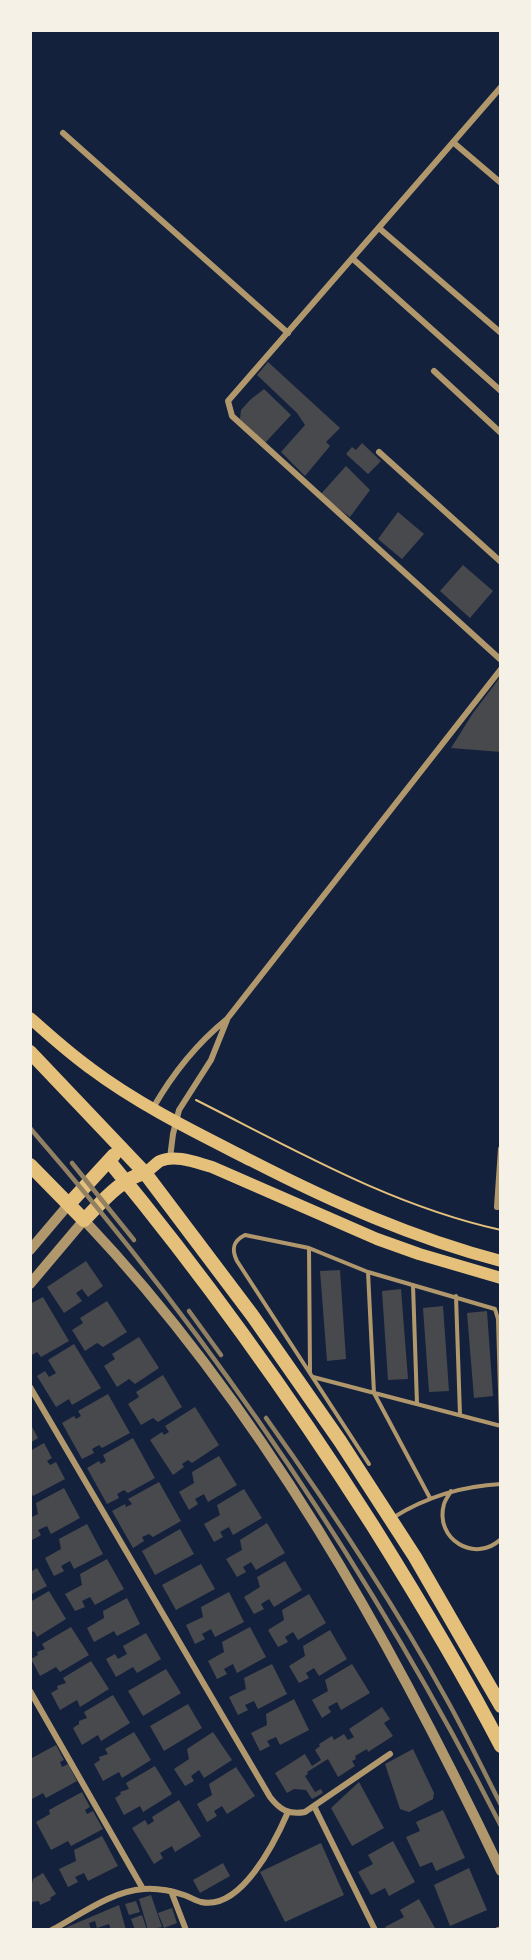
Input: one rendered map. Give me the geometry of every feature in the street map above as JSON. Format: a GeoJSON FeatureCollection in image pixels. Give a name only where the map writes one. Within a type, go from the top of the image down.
{"type":"FeatureCollection","features":[{"type":"Feature","properties":{"kind":"highway"},"geometry":{"type":"LineString","coordinates":[[30,1052],[145,1173],[252,1315],[391,1519],[439,1596],[501,1706]]}},
{"type":"Feature","properties":{"kind":"highway"},"geometry":{"type":"LineString","coordinates":[[69,1204],[120,1147]]}},
{"type":"Feature","properties":{"kind":"highway"},"geometry":{"type":"LineString","coordinates":[[109,1161],[237,1326],[320,1444],[434,1626],[501,1746]]}},
{"type":"Feature","properties":{"kind":"highway"},"geometry":{"type":"LineString","coordinates":[[30,1165],[84,1220],[125,1181],[135,1175],[145,1173]]}},
{"type":"Feature","properties":{"kind":"main road"},"geometry":{"type":"LineString","coordinates":[[30,1018],[90,1069],[153,1108],[177,1116],[304,1188],[351,1210],[439,1243],[501,1261]]}},
{"type":"Feature","properties":{"kind":"main road"},"geometry":{"type":"LineString","coordinates":[[145,1173],[160,1161],[189,1160],[212,1167],[377,1239],[501,1278]]}},
{"type":"Feature","properties":{"kind":"street"},"geometry":{"type":"LineString","coordinates":[[501,87],[228,401],[228,408],[232,416],[501,660]]}},
{"type":"Feature","properties":{"kind":"street"},"geometry":{"type":"LineString","coordinates":[[63,133],[288,333]]}},
{"type":"Feature","properties":{"kind":"street"},"geometry":{"type":"LineString","coordinates":[[454,143],[501,183]]}},
{"type":"Feature","properties":{"kind":"street"},"geometry":{"type":"LineString","coordinates":[[379,228],[501,333]]}},
{"type":"Feature","properties":{"kind":"street"},"geometry":{"type":"LineString","coordinates":[[353,259],[501,391]]}},
{"type":"Feature","properties":{"kind":"street"},"geometry":{"type":"LineString","coordinates":[[434,371],[501,433]]}},
{"type":"Feature","properties":{"kind":"street"},"geometry":{"type":"LineString","coordinates":[[379,452],[501,562]]}},
{"type":"Feature","properties":{"kind":"street"},"geometry":{"type":"LineString","coordinates":[[153,1108],[194,1048],[227,1019],[501,669]]}},
{"type":"Feature","properties":{"kind":"street"},"geometry":{"type":"LineString","coordinates":[[170,1159],[177,1116],[211,1060],[227,1019]]}},
{"type":"Feature","properties":{"kind":"street"},"geometry":{"type":"LineString","coordinates":[[497,1207],[501,1149]]}},
{"type":"Feature","properties":{"kind":"street"},"geometry":{"type":"LineString","coordinates":[[30,1250],[69,1204]]}},
{"type":"Feature","properties":{"kind":"street"},"geometry":{"type":"LineString","coordinates":[[30,1284],[84,1220],[132,1274],[195,1352],[308,1513],[355,1591],[429,1724],[501,1870]]}},
{"type":"Feature","properties":{"kind":"street"},"geometry":{"type":"LineString","coordinates":[[30,1386],[270,1797],[278,1807],[288,1812],[305,1812],[390,1754]]}},
{"type":"Feature","properties":{"kind":"street"},"geometry":{"type":"LineString","coordinates":[[30,1691],[143,1889]]}},
{"type":"Feature","properties":{"kind":"street"},"geometry":{"type":"LineString","coordinates":[[314,1806],[375,1930]]}},
{"type":"Feature","properties":{"kind":"street"},"geometry":{"type":"LineString","coordinates":[[52,1930],[124,1892],[143,1889],[171,1892],[201,1902],[216,1903],[229,1898],[259,1865],[276,1840],[288,1812]]}},
{"type":"Feature","properties":{"kind":"street"},"geometry":{"type":"LineString","coordinates":[[171,1892],[186,1930]]}},
{"type":"Feature","properties":{"kind":"lane"},"geometry":{"type":"LineString","coordinates":[[311,1375],[501,1426],[498,1313],[490,1306],[368,1272],[309,1248],[245,1235],[238,1239],[233,1245],[233,1254],[311,1375],[369,1464]]}},
{"type":"Feature","properties":{"kind":"lane"},"geometry":{"type":"LineString","coordinates":[[309,1248],[311,1375]]}},
{"type":"Feature","properties":{"kind":"lane"},"geometry":{"type":"LineString","coordinates":[[368,1272],[374,1393],[430,1498]]}},
{"type":"Feature","properties":{"kind":"lane"},"geometry":{"type":"LineString","coordinates":[[413,1285],[417,1404]]}},
{"type":"Feature","properties":{"kind":"lane"},"geometry":{"type":"LineString","coordinates":[[456,1296],[460,1415]]}},
{"type":"Feature","properties":{"kind":"lane"},"geometry":{"type":"LineString","coordinates":[[391,1519],[430,1498],[452,1490],[501,1484]]}},
{"type":"Feature","properties":{"kind":"lane"},"geometry":{"type":"LineString","coordinates":[[452,1490],[444,1505],[443,1513],[443,1521],[449,1535],[461,1546],[477,1550],[494,1546],[501,1539]]}},
{"type":"Feature","properties":{"kind":"path"},"geometry":{"type":"LineString","coordinates":[[187,1098],[369,1187],[468,1223],[501,1230]]}},
{"type":"Feature","properties":{"kind":"building"},"geometry":{"type":"Polygon","coordinates":[[[268,362],[340,428],[326,442],[330,446],[305,476],[281,452],[305,425],[297,413],[257,375],[268,362]]]}},
{"type":"Feature","properties":{"kind":"building"},"geometry":{"type":"Polygon","coordinates":[[[264,389],[291,415],[265,443],[240,419],[241,410],[264,389]]]}},
{"type":"Feature","properties":{"kind":"building"},"geometry":{"type":"Polygon","coordinates":[[[362,443],[381,461],[368,474],[346,454],[352,447],[356,450],[362,443]]]}},
{"type":"Feature","properties":{"kind":"building"},"geometry":{"type":"Polygon","coordinates":[[[346,466],[370,490],[350,517],[320,495],[346,466]]]}},
{"type":"Feature","properties":{"kind":"building"},"geometry":{"type":"Polygon","coordinates":[[[398,512],[424,534],[402,559],[378,539],[398,512]]]}},
{"type":"Feature","properties":{"kind":"building"},"geometry":{"type":"Polygon","coordinates":[[[463,565],[493,591],[470,618],[440,591],[463,565]]]}},
{"type":"Feature","properties":{"kind":"building"},"geometry":{"type":"Polygon","coordinates":[[[501,676],[501,752],[451,748],[473,713],[501,676]]]}},
{"type":"Feature","properties":{"kind":"building"},"geometry":{"type":"Polygon","coordinates":[[[86,1261],[103,1286],[88,1297],[82,1289],[76,1293],[82,1301],[64,1313],[47,1287],[86,1261]]]}},
{"type":"Feature","properties":{"kind":"building"},"geometry":{"type":"Polygon","coordinates":[[[340,1270],[346,1359],[327,1361],[320,1271],[340,1270]]]}},
{"type":"Feature","properties":{"kind":"building"},"geometry":{"type":"Polygon","coordinates":[[[401,1289],[408,1379],[388,1380],[382,1291],[401,1289]]]}},
{"type":"Feature","properties":{"kind":"building"},"geometry":{"type":"Polygon","coordinates":[[[43,1297],[69,1341],[41,1357],[37,1352],[30,1356],[30,1304],[43,1297]]]}},
{"type":"Feature","properties":{"kind":"building"},"geometry":{"type":"Polygon","coordinates":[[[107,1301],[127,1332],[103,1347],[97,1343],[85,1351],[72,1330],[83,1323],[80,1318],[107,1301]]]}},
{"type":"Feature","properties":{"kind":"building"},"geometry":{"type":"Polygon","coordinates":[[[443,1306],[449,1391],[429,1392],[423,1308],[443,1306]]]}},
{"type":"Feature","properties":{"kind":"building"},"geometry":{"type":"Polygon","coordinates":[[[487,1311],[493,1396],[474,1398],[467,1313],[487,1311]]]}},
{"type":"Feature","properties":{"kind":"building"},"geometry":{"type":"Polygon","coordinates":[[[139,1337],[159,1368],[135,1384],[129,1379],[117,1387],[104,1366],[115,1359],[112,1354],[139,1337]]]}},
{"type":"Feature","properties":{"kind":"building"},"geometry":{"type":"Polygon","coordinates":[[[74,1344],[101,1388],[72,1405],[69,1399],[56,1407],[37,1376],[45,1371],[49,1377],[56,1373],[48,1360],[74,1344]]]}},
{"type":"Feature","properties":{"kind":"building"},"geometry":{"type":"Polygon","coordinates":[[[163,1375],[182,1407],[158,1422],[153,1418],[141,1425],[128,1404],[139,1397],[136,1392],[163,1375]]]}},
{"type":"Feature","properties":{"kind":"building"},"geometry":{"type":"Polygon","coordinates":[[[108,1394],[130,1433],[102,1448],[99,1445],[92,1449],[94,1453],[82,1459],[62,1423],[74,1416],[76,1419],[81,1416],[78,1411],[108,1394]]]}},
{"type":"Feature","properties":{"kind":"building"},"geometry":{"type":"Polygon","coordinates":[[[195,1407],[219,1445],[192,1463],[188,1460],[182,1464],[184,1467],[173,1475],[150,1440],[162,1432],[164,1435],[169,1432],[165,1426],[195,1407]]]}},
{"type":"Feature","properties":{"kind":"building"},"geometry":{"type":"Polygon","coordinates":[[[30,1423],[38,1438],[30,1443],[30,1423]]]}},
{"type":"Feature","properties":{"kind":"building"},"geometry":{"type":"Polygon","coordinates":[[[133,1438],[155,1478],[128,1493],[124,1490],[117,1494],[119,1498],[107,1504],[87,1468],[99,1461],[101,1464],[106,1461],[103,1455],[133,1438]]]}},
{"type":"Feature","properties":{"kind":"building"},"geometry":{"type":"Polygon","coordinates":[[[44,1443],[52,1458],[47,1461],[50,1465],[56,1462],[65,1479],[33,1496],[30,1490],[30,1451],[44,1443]]]}},
{"type":"Feature","properties":{"kind":"building"},"geometry":{"type":"Polygon","coordinates":[[[219,1456],[237,1485],[208,1502],[204,1494],[195,1499],[198,1504],[189,1510],[179,1492],[194,1483],[192,1472],[219,1456]]]}},
{"type":"Feature","properties":{"kind":"building"},"geometry":{"type":"Polygon","coordinates":[[[159,1482],[181,1521],[153,1537],[149,1534],[142,1537],[144,1541],[133,1548],[112,1511],[125,1504],[126,1507],[132,1504],[128,1499],[159,1482]]]}},
{"type":"Feature","properties":{"kind":"building"},"geometry":{"type":"Polygon","coordinates":[[[64,1488],[80,1518],[51,1534],[47,1526],[38,1530],[41,1535],[32,1540],[30,1518],[38,1514],[36,1503],[64,1488]]]}},
{"type":"Feature","properties":{"kind":"building"},"geometry":{"type":"Polygon","coordinates":[[[244,1489],[262,1518],[233,1535],[229,1527],[220,1532],[223,1537],[214,1542],[204,1524],[220,1515],[217,1505],[244,1489]]]}},
{"type":"Feature","properties":{"kind":"building"},"geometry":{"type":"Polygon","coordinates":[[[267,1523],[285,1553],[256,1570],[251,1562],[243,1567],[246,1572],[237,1577],[226,1559],[242,1550],[240,1540],[267,1523]]]}},
{"type":"Feature","properties":{"kind":"building"},"geometry":{"type":"Polygon","coordinates":[[[87,1524],[103,1554],[74,1569],[70,1561],[61,1566],[64,1571],[54,1576],[45,1558],[61,1549],[59,1539],[87,1524]]]}},
{"type":"Feature","properties":{"kind":"building"},"geometry":{"type":"Polygon","coordinates":[[[180,1529],[194,1554],[155,1575],[142,1551],[180,1529]]]}},
{"type":"Feature","properties":{"kind":"building"},"geometry":{"type":"Polygon","coordinates":[[[107,1559],[124,1589],[95,1605],[90,1597],[82,1601],[85,1607],[75,1611],[65,1594],[82,1585],[80,1574],[107,1559]]]}},
{"type":"Feature","properties":{"kind":"building"},"geometry":{"type":"Polygon","coordinates":[[[285,1561],[302,1590],[274,1607],[269,1599],[261,1604],[264,1609],[254,1614],[244,1597],[260,1587],[257,1577],[285,1561]]]}},
{"type":"Feature","properties":{"kind":"building"},"geometry":{"type":"Polygon","coordinates":[[[201,1564],[215,1589],[176,1610],[162,1585],[201,1564]]]}},
{"type":"Feature","properties":{"kind":"building"},"geometry":{"type":"Polygon","coordinates":[[[37,1568],[47,1586],[30,1595],[30,1569],[32,1571],[37,1568]]]}},
{"type":"Feature","properties":{"kind":"building"},"geometry":{"type":"Polygon","coordinates":[[[49,1591],[66,1619],[37,1637],[34,1631],[30,1633],[30,1602],[49,1591]]]}},
{"type":"Feature","properties":{"kind":"building"},"geometry":{"type":"Polygon","coordinates":[[[229,1592],[244,1622],[215,1637],[211,1629],[202,1634],[205,1639],[195,1644],[186,1625],[203,1617],[201,1607],[229,1592]]]}},
{"type":"Feature","properties":{"kind":"building"},"geometry":{"type":"Polygon","coordinates":[[[309,1594],[326,1623],[298,1640],[293,1632],[285,1637],[288,1642],[278,1647],[268,1630],[284,1620],[282,1610],[309,1594]]]}},
{"type":"Feature","properties":{"kind":"building"},"geometry":{"type":"Polygon","coordinates":[[[127,1598],[140,1624],[117,1636],[114,1631],[94,1642],[87,1628],[104,1618],[103,1611],[127,1598]]]}},
{"type":"Feature","properties":{"kind":"building"},"geometry":{"type":"Polygon","coordinates":[[[71,1627],[89,1655],[60,1672],[56,1667],[40,1676],[31,1659],[38,1655],[37,1652],[45,1649],[42,1644],[71,1627]]]}},
{"type":"Feature","properties":{"kind":"building"},"geometry":{"type":"Polygon","coordinates":[[[250,1627],[266,1657],[237,1673],[233,1664],[224,1669],[227,1674],[217,1679],[208,1661],[224,1652],[222,1642],[250,1627]]]}},
{"type":"Feature","properties":{"kind":"building"},"geometry":{"type":"Polygon","coordinates":[[[330,1630],[347,1659],[319,1676],[314,1668],[306,1673],[309,1678],[299,1683],[289,1666],[305,1656],[303,1646],[330,1630]]]}},
{"type":"Feature","properties":{"kind":"building"},"geometry":{"type":"Polygon","coordinates":[[[146,1633],[161,1659],[137,1673],[133,1667],[116,1677],[106,1659],[115,1654],[118,1659],[127,1654],[123,1646],[146,1633]]]}},
{"type":"Feature","properties":{"kind":"building"},"geometry":{"type":"Polygon","coordinates":[[[91,1661],[109,1689],[80,1707],[77,1700],[60,1710],[51,1693],[58,1689],[57,1686],[66,1683],[63,1678],[91,1661]]]}},
{"type":"Feature","properties":{"kind":"building"},"geometry":{"type":"Polygon","coordinates":[[[272,1664],[287,1694],[258,1709],[254,1701],[245,1705],[248,1710],[238,1715],[229,1697],[246,1689],[244,1678],[272,1664]]]}},
{"type":"Feature","properties":{"kind":"building"},"geometry":{"type":"Polygon","coordinates":[[[352,1664],[370,1693],[341,1710],[337,1702],[328,1707],[331,1712],[322,1718],[312,1700],[328,1691],[325,1680],[352,1664]]]}},
{"type":"Feature","properties":{"kind":"building"},"geometry":{"type":"Polygon","coordinates":[[[166,1669],[181,1693],[143,1716],[128,1691],[166,1669]]]}},
{"type":"Feature","properties":{"kind":"building"},"geometry":{"type":"Polygon","coordinates":[[[113,1695],[130,1723],[101,1741],[98,1735],[82,1745],[73,1728],[79,1724],[79,1721],[87,1718],[84,1712],[113,1695]]]}},
{"type":"Feature","properties":{"kind":"building"},"geometry":{"type":"Polygon","coordinates":[[[294,1699],[309,1730],[280,1745],[276,1737],[267,1741],[270,1746],[260,1751],[251,1733],[267,1725],[266,1714],[294,1699]]]}},
{"type":"Feature","properties":{"kind":"building"},"geometry":{"type":"Polygon","coordinates":[[[188,1704],[202,1728],[164,1751],[150,1726],[188,1704]]]}},
{"type":"Feature","properties":{"kind":"building"},"geometry":{"type":"Polygon","coordinates":[[[382,1707],[390,1719],[384,1723],[393,1736],[368,1752],[367,1749],[355,1756],[356,1759],[352,1761],[355,1766],[338,1777],[328,1759],[307,1772],[305,1776],[315,1792],[321,1789],[323,1793],[312,1799],[306,1790],[294,1789],[287,1793],[275,1773],[305,1754],[312,1766],[321,1760],[315,1750],[320,1746],[319,1744],[332,1736],[334,1740],[344,1734],[348,1740],[354,1737],[349,1729],[382,1707]]]}},
{"type":"Feature","properties":{"kind":"building"},"geometry":{"type":"Polygon","coordinates":[[[134,1732],[151,1760],[122,1778],[119,1772],[103,1781],[94,1764],[100,1760],[99,1757],[108,1754],[105,1749],[134,1732]]]}},
{"type":"Feature","properties":{"kind":"building"},"geometry":{"type":"Polygon","coordinates":[[[213,1732],[232,1760],[204,1778],[199,1770],[191,1776],[194,1781],[185,1786],[174,1769],[189,1759],[187,1749],[213,1732]]]}},
{"type":"Feature","properties":{"kind":"building"},"geometry":{"type":"Polygon","coordinates":[[[56,1745],[64,1760],[60,1762],[62,1767],[68,1764],[77,1781],[46,1798],[43,1793],[30,1800],[30,1759],[56,1745]]]}},
{"type":"Feature","properties":{"kind":"building"},"geometry":{"type":"Polygon","coordinates":[[[413,1749],[434,1793],[433,1799],[409,1812],[400,1809],[385,1764],[413,1749]]]}},
{"type":"Feature","properties":{"kind":"building"},"geometry":{"type":"Polygon","coordinates":[[[155,1766],[172,1794],[143,1812],[140,1806],[124,1815],[115,1798],[121,1794],[120,1792],[129,1789],[126,1783],[155,1766]]]}},
{"type":"Feature","properties":{"kind":"building"},"geometry":{"type":"Polygon","coordinates":[[[236,1767],[255,1796],[227,1814],[222,1806],[214,1811],[217,1816],[207,1822],[197,1804],[212,1795],[209,1784],[236,1767]]]}},
{"type":"Feature","properties":{"kind":"building"},"geometry":{"type":"Polygon","coordinates":[[[359,1782],[384,1828],[352,1846],[331,1808],[359,1782]]]}},
{"type":"Feature","properties":{"kind":"building"},"geometry":{"type":"Polygon","coordinates":[[[82,1792],[90,1807],[85,1810],[87,1814],[93,1811],[103,1829],[71,1846],[68,1841],[51,1850],[36,1822],[50,1814],[49,1810],[82,1792]]]}},
{"type":"Feature","properties":{"kind":"building"},"geometry":{"type":"Polygon","coordinates":[[[179,1800],[201,1836],[175,1852],[172,1846],[160,1853],[163,1858],[154,1864],[132,1828],[145,1820],[148,1825],[154,1821],[152,1817],[179,1800]]]}},
{"type":"Feature","properties":{"kind":"building"},"geometry":{"type":"Polygon","coordinates":[[[443,1810],[465,1858],[436,1871],[432,1862],[420,1867],[406,1837],[420,1831],[416,1822],[443,1810]]]}},
{"type":"Feature","properties":{"kind":"building"},"geometry":{"type":"Polygon","coordinates":[[[102,1836],[118,1866],[88,1881],[84,1873],[75,1877],[78,1882],[68,1887],[59,1869],[76,1861],[74,1850],[102,1836]]]}},
{"type":"Feature","properties":{"kind":"building"},"geometry":{"type":"Polygon","coordinates":[[[393,1841],[415,1882],[389,1896],[385,1888],[371,1895],[358,1872],[373,1864],[368,1855],[393,1841]]]}},
{"type":"Feature","properties":{"kind":"building"},"geometry":{"type":"Polygon","coordinates":[[[321,1843],[344,1895],[285,1922],[260,1872],[321,1843]]]}},
{"type":"Feature","properties":{"kind":"building"},"geometry":{"type":"Polygon","coordinates":[[[223,1863],[230,1876],[200,1893],[193,1880],[223,1863]]]}},
{"type":"Feature","properties":{"kind":"building"},"geometry":{"type":"Polygon","coordinates":[[[469,1868],[487,1910],[450,1926],[434,1885],[469,1868]]]}},
{"type":"Feature","properties":{"kind":"building"},"geometry":{"type":"Polygon","coordinates":[[[43,1873],[56,1894],[50,1898],[51,1900],[40,1905],[39,1901],[30,1902],[30,1892],[33,1879],[43,1873]]]}},
{"type":"Feature","properties":{"kind":"building"},"geometry":{"type":"Polygon","coordinates":[[[151,1895],[162,1927],[148,1930],[139,1899],[151,1895]]]}},
{"type":"Feature","properties":{"kind":"building"},"geometry":{"type":"Polygon","coordinates":[[[419,1899],[436,1930],[387,1930],[385,1927],[404,1917],[400,1910],[419,1899]]]}},
{"type":"Feature","properties":{"kind":"building"},"geometry":{"type":"Polygon","coordinates":[[[136,1901],[140,1912],[129,1915],[125,1904],[136,1901]]]}},
{"type":"Feature","properties":{"kind":"building"},"geometry":{"type":"Polygon","coordinates":[[[119,1905],[126,1930],[111,1930],[109,1924],[97,1928],[95,1921],[89,1923],[91,1930],[60,1930],[119,1905]]]}},
{"type":"Feature","properties":{"kind":"building"},"geometry":{"type":"Polygon","coordinates":[[[172,1908],[177,1923],[164,1928],[158,1913],[172,1908]]]}},
{"type":"Feature","properties":{"kind":"building"},"geometry":{"type":"Polygon","coordinates":[[[142,1915],[147,1930],[135,1930],[131,1919],[142,1915]]]}},
{"type":"Feature","properties":{"kind":"railway"},"geometry":{"type":"LineString","coordinates":[[30,1128],[163,1291],[287,1463],[345,1551],[400,1641],[501,1826]]}},
{"type":"Feature","properties":{"kind":"railway"},"geometry":{"type":"LineString","coordinates":[[72,1163],[134,1240]]}},
{"type":"Feature","properties":{"kind":"railway"},"geometry":{"type":"LineString","coordinates":[[189,1311],[221,1355]]}},
{"type":"Feature","properties":{"kind":"railway"},"geometry":{"type":"LineString","coordinates":[[266,1418],[338,1521],[405,1627],[454,1713],[501,1805]]}}]}
